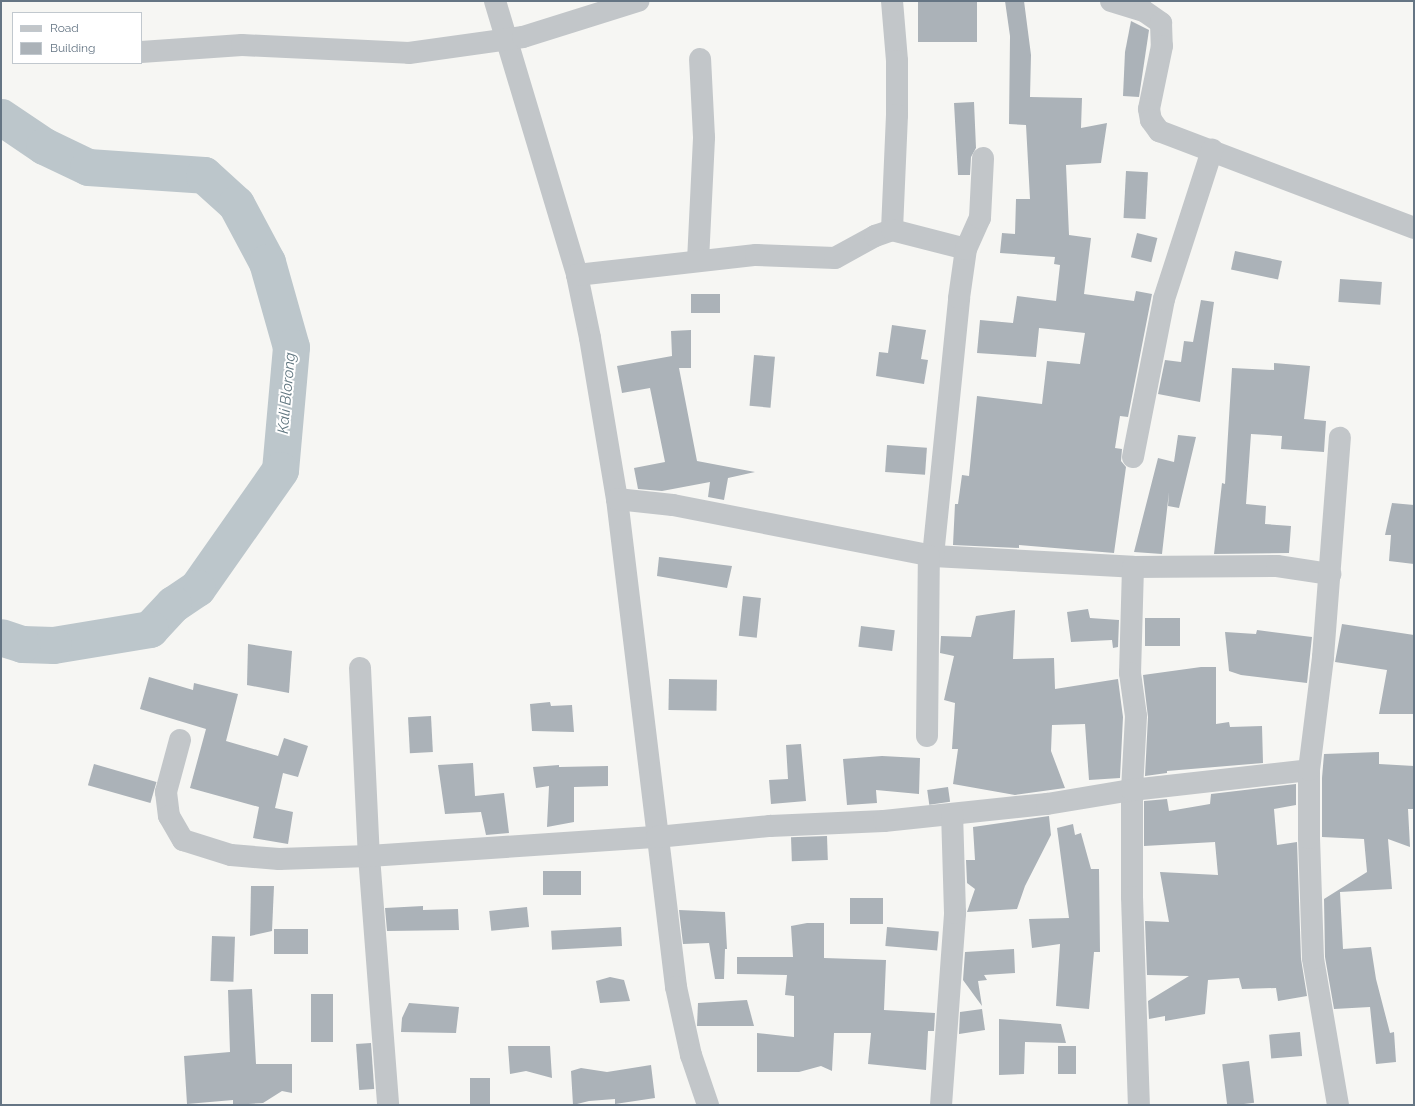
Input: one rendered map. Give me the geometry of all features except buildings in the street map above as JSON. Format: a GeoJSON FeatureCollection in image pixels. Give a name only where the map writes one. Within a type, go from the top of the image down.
{"type":"FeatureCollection","features":[{"type":"Feature","properties":{"kind":"street"},"geometry":{"type":"LineString","coordinates":[[495,1],[577,275],[601,396],[617,499],[645,712],[657,837],[676,988],[692,1055],[708,1105]]}},
{"type":"Feature","properties":{"kind":"street"},"geometry":{"type":"LineString","coordinates":[[142,52],[242,45],[409,53],[507,40],[638,1]]}},
{"type":"Feature","properties":{"kind":"street"},"geometry":{"type":"LineString","coordinates":[[892,1],[897,61],[898,116],[892,230]]}},
{"type":"Feature","properties":{"kind":"street"},"geometry":{"type":"LineString","coordinates":[[1111,1],[1144,11],[1161,23],[1162,46],[1149,109],[1153,125],[1172,137],[1212,150],[1414,228]]}},
{"type":"Feature","properties":{"kind":"street"},"geometry":{"type":"LineString","coordinates":[[698,261],[704,137],[700,59]]}},
{"type":"Feature","properties":{"kind":"street"},"geometry":{"type":"LineString","coordinates":[[1133,457],[1164,299],[1212,150]]}},
{"type":"Feature","properties":{"kind":"street"},"geometry":{"type":"LineString","coordinates":[[927,736],[931,556],[966,249],[980,218],[983,158]]}},
{"type":"Feature","properties":{"kind":"street"},"geometry":{"type":"LineString","coordinates":[[577,275],[762,255],[835,258],[892,230],[966,249]]}},
{"type":"Feature","properties":{"kind":"street"},"geometry":{"type":"LineString","coordinates":[[1338,1105],[1313,958],[1309,770],[1330,574],[1340,438]]}},
{"type":"Feature","properties":{"kind":"street"},"geometry":{"type":"LineString","coordinates":[[617,499],[672,505],[931,556],[1134,567],[1270,566],[1330,574]]}},
{"type":"Feature","properties":{"kind":"street"},"geometry":{"type":"LineString","coordinates":[[1134,567],[1130,673],[1136,734],[1132,790],[1139,1105]]}},
{"type":"Feature","properties":{"kind":"street"},"geometry":{"type":"LineString","coordinates":[[360,668],[368,856],[388,1105]]}},
{"type":"Feature","properties":{"kind":"street"},"geometry":{"type":"LineString","coordinates":[[180,740],[166,792],[169,816],[183,840],[231,855],[279,859],[368,856],[657,837],[952,814],[1047,804],[1132,790],[1309,770]]}},
{"type":"Feature","properties":{"kind":"street"},"geometry":{"type":"LineString","coordinates":[[941,1105],[955,913],[952,814]]}},
{"type":"Feature","properties":{"kind":"waterway","name":"Kali Blorong"},"geometry":{"type":"LineString","coordinates":[[1,117],[44,146],[88,167],[204,175],[236,204],[267,262],[291,347],[280,470],[197,588],[173,604],[150,629],[53,645],[22,644],[1,637]]}}]}
